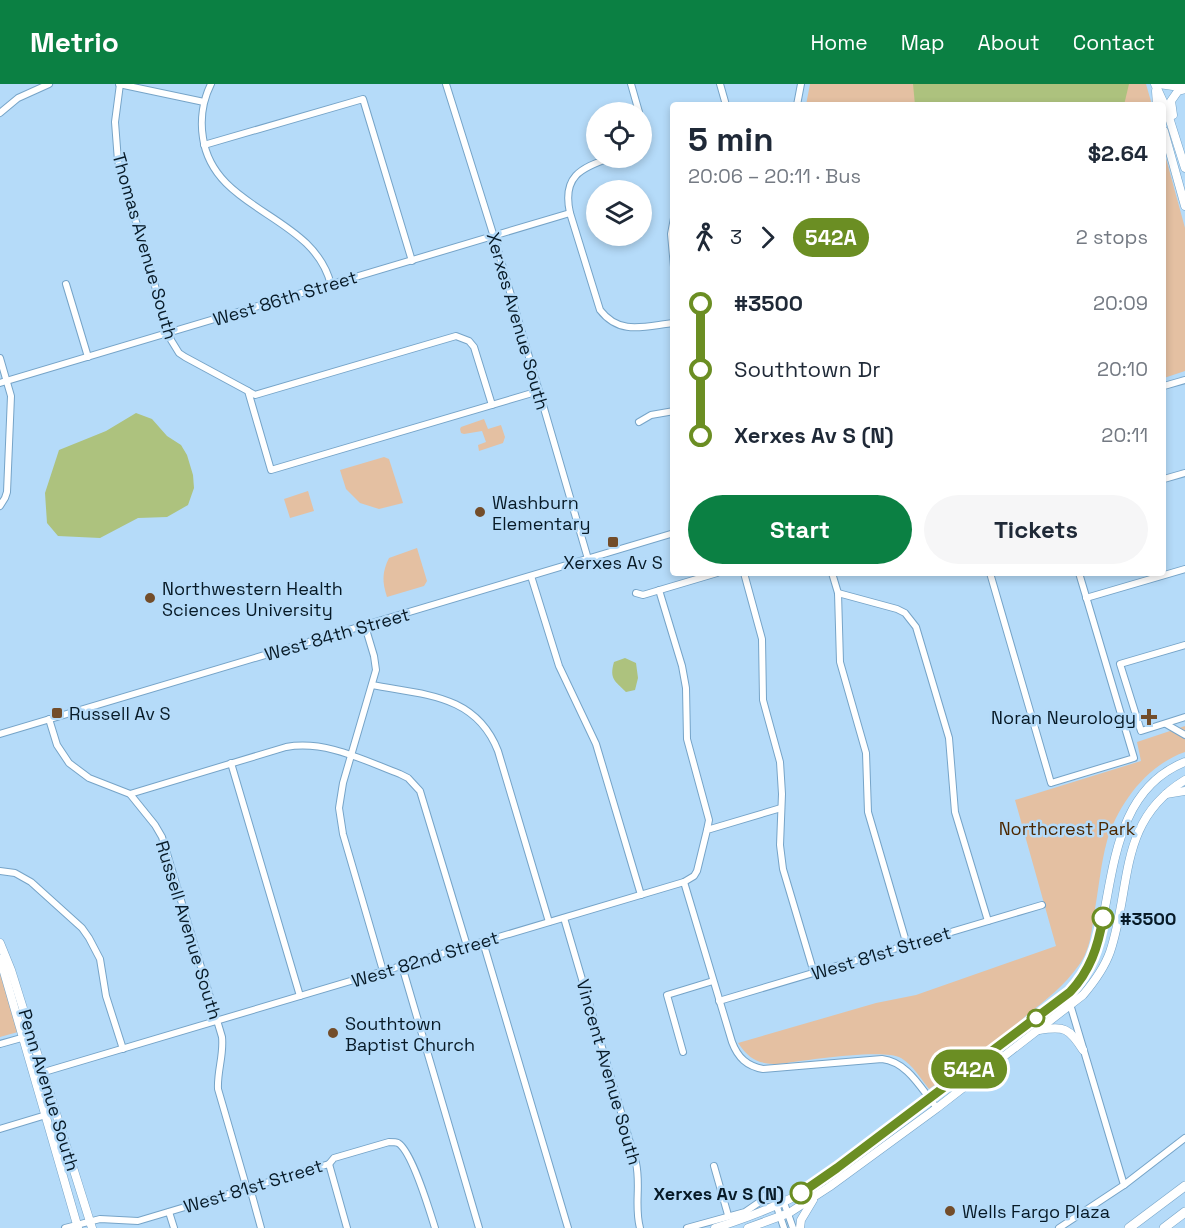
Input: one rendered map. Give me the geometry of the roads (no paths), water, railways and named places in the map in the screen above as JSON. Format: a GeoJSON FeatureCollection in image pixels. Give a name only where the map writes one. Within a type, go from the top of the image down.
{"type":"FeatureCollection","features":[{"type":"Feature","properties":{"kind":"highway"},"geometry":{"type":"LineString","coordinates":[[1129,1228],[1185,1186]]}},
{"type":"Feature","properties":{"kind":"highway"},"geometry":{"type":"LineString","coordinates":[[1164,1228],[1185,1212]]}},
{"type":"Feature","properties":{"kind":"main road"},"geometry":{"type":"LineString","coordinates":[[1156,84],[1173,86],[1184,84]]}},
{"type":"Feature","properties":{"kind":"main road"},"geometry":{"type":"LineString","coordinates":[[1156,84],[1157,102]]}},
{"type":"Feature","properties":{"kind":"main road"},"geometry":{"type":"LineString","coordinates":[[1156,84],[1164,102]]}},
{"type":"Feature","properties":{"kind":"main road"},"geometry":{"type":"LineString","coordinates":[[1176,140],[1171,101],[1178,91],[1185,89]]}},
{"type":"Feature","properties":{"kind":"main road"},"geometry":{"type":"LineString","coordinates":[[1166,108],[1185,168]]}},
{"type":"Feature","properties":{"kind":"main road"},"geometry":{"type":"LineString","coordinates":[[1166,138],[1185,206]]}},
{"type":"Feature","properties":{"kind":"main road"},"geometry":{"type":"LineString","coordinates":[[715,1228],[781,1204],[822,1180],[1067,994],[1079,982],[1096,950],[1116,850],[1124,824],[1143,794],[1162,776],[1185,762]]}},
{"type":"Feature","properties":{"kind":"main road"},"geometry":{"type":"LineString","coordinates":[[748,1228],[785,1215],[816,1196],[937,1108],[1083,996],[1098,977],[1109,953],[1133,844],[1149,811],[1164,794],[1185,780]]}},
{"type":"Feature","properties":{"kind":"main road"},"geometry":{"type":"LineString","coordinates":[[1164,794],[1185,791]]}},
{"type":"Feature","properties":{"kind":"main road","name":"Penn Avenue South"},"geometry":{"type":"LineString","coordinates":[[0,943],[4,972],[77,1226]]}},
{"type":"Feature","properties":{"kind":"main road","name":"Penn Avenue South"},"geometry":{"type":"LineString","coordinates":[[2,954],[11,970],[91,1225]]}},
{"type":"Feature","properties":{"kind":"main road"},"geometry":{"type":"LineString","coordinates":[[1038,1030],[1065,1029],[1073,1034],[1083,1050]]}},
{"type":"Feature","properties":{"kind":"main road"},"geometry":{"type":"LineString","coordinates":[[800,1228],[801,1220],[816,1196]]}},
{"type":"Feature","properties":{"kind":"main road"},"geometry":{"type":"LineString","coordinates":[[758,1225],[769,1228]]}},
{"type":"Feature","properties":{"kind":"street"},"geometry":{"type":"LineString","coordinates":[[0,113],[18,98],[49,84]]}},
{"type":"Feature","properties":{"kind":"street"},"geometry":{"type":"LineString","coordinates":[[120,84],[204,102]]}},
{"type":"Feature","properties":{"kind":"street","name":"Thomas Avenue South"},"geometry":{"type":"LineString","coordinates":[[120,84],[115,123],[118,161],[169,333],[179,352],[248,391]]}},
{"type":"Feature","properties":{"kind":"street"},"geometry":{"type":"LineString","coordinates":[[211,84],[204,102],[201,128],[204,145],[212,166],[228,187],[309,244],[324,264],[331,285]]}},
{"type":"Feature","properties":{"kind":"street","name":"Xerxes Avenue South"},"geometry":{"type":"LineString","coordinates":[[446,84],[494,237],[588,559]]}},
{"type":"Feature","properties":{"kind":"street"},"geometry":{"type":"LineString","coordinates":[[631,84],[636,102]]}},
{"type":"Feature","properties":{"kind":"street"},"geometry":{"type":"LineString","coordinates":[[720,84],[725,102]]}},
{"type":"Feature","properties":{"kind":"street"},"geometry":{"type":"LineString","coordinates":[[798,102],[801,84]]}},
{"type":"Feature","properties":{"kind":"street"},"geometry":{"type":"LineString","coordinates":[[204,145],[363,99],[412,261]]}},
{"type":"Feature","properties":{"kind":"street"},"geometry":{"type":"LineString","coordinates":[[586,167],[577,172],[568,189],[567,198],[597,302],[605,317],[627,328],[670,323]]}},
{"type":"Feature","properties":{"kind":"street","name":"West 86th Street"},"geometry":{"type":"LineString","coordinates":[[4,382],[570,213]]}},
{"type":"Feature","properties":{"kind":"street"},"geometry":{"type":"LineString","coordinates":[[66,285],[88,357]]}},
{"type":"Feature","properties":{"kind":"street"},"geometry":{"type":"LineString","coordinates":[[248,391],[255,395],[456,336],[469,341],[477,353],[492,405]]}},
{"type":"Feature","properties":{"kind":"street"},"geometry":{"type":"LineString","coordinates":[[0,358],[4,382],[12,404],[7,492],[0,506]]}},
{"type":"Feature","properties":{"kind":"street"},"geometry":{"type":"LineString","coordinates":[[1166,385],[1185,380]]}},
{"type":"Feature","properties":{"kind":"street"},"geometry":{"type":"LineString","coordinates":[[248,391],[271,470],[539,391]]}},
{"type":"Feature","properties":{"kind":"street"},"geometry":{"type":"LineString","coordinates":[[639,422],[651,415],[670,412]]}},
{"type":"Feature","properties":{"kind":"street"},"geometry":{"type":"LineString","coordinates":[[1166,478],[1185,473]]}},
{"type":"Feature","properties":{"kind":"street","name":"West 84th Street"},"geometry":{"type":"LineString","coordinates":[[0,734],[670,534]]}},
{"type":"Feature","properties":{"kind":"street"},"geometry":{"type":"LineString","coordinates":[[1166,575],[1185,569]]}},
{"type":"Feature","properties":{"kind":"street"},"geometry":{"type":"LineString","coordinates":[[531,576],[558,666],[596,744],[641,894]]}},
{"type":"Feature","properties":{"kind":"street"},"geometry":{"type":"LineString","coordinates":[[636,593],[643,595],[707,576]]}},
{"type":"Feature","properties":{"kind":"street"},"geometry":{"type":"LineString","coordinates":[[745,576],[762,639],[763,700],[780,762],[780,845],[783,869],[814,973]]}},
{"type":"Feature","properties":{"kind":"street"},"geometry":{"type":"LineString","coordinates":[[833,576],[838,593],[840,662],[866,753],[868,812],[907,945]]}},
{"type":"Feature","properties":{"kind":"street"},"geometry":{"type":"LineString","coordinates":[[991,576],[1052,783],[1134,758],[1080,576]]}},
{"type":"Feature","properties":{"kind":"street"},"geometry":{"type":"LineString","coordinates":[[1086,598],[1161,576]]}},
{"type":"Feature","properties":{"kind":"street"},"geometry":{"type":"LineString","coordinates":[[659,590],[684,677],[687,738],[709,820],[697,871],[690,880],[684,882],[735,1050],[740,1058],[754,1067],[772,1069],[890,1060],[903,1066],[937,1108]]}},
{"type":"Feature","properties":{"kind":"street"},"geometry":{"type":"LineString","coordinates":[[838,593],[897,609],[905,613],[916,627],[949,738],[955,812],[988,921]]}},
{"type":"Feature","properties":{"kind":"street"},"geometry":{"type":"LineString","coordinates":[[366,626],[376,663],[372,685],[339,795],[339,821],[383,971]]}},
{"type":"Feature","properties":{"kind":"street"},"geometry":{"type":"LineString","coordinates":[[1185,645],[1120,664],[1141,731],[1185,717]]}},
{"type":"Feature","properties":{"kind":"street"},"geometry":{"type":"LineString","coordinates":[[372,685],[454,702],[466,708],[486,727],[498,751],[549,922]]}},
{"type":"Feature","properties":{"kind":"street","name":"Russell Avenue South"},"geometry":{"type":"LineString","coordinates":[[49,719],[57,745],[69,763],[89,778],[130,794],[162,837],[217,1021],[223,1048],[217,1078],[218,1089],[261,1228]]}},
{"type":"Feature","properties":{"kind":"street"},"geometry":{"type":"LineString","coordinates":[[1166,723],[1185,735]]}},
{"type":"Feature","properties":{"kind":"street"},"geometry":{"type":"LineString","coordinates":[[130,794],[299,745],[325,747],[400,774],[408,778],[420,791],[467,946]]}},
{"type":"Feature","properties":{"kind":"street"},"geometry":{"type":"LineString","coordinates":[[231,763],[300,996]]}},
{"type":"Feature","properties":{"kind":"street"},"geometry":{"type":"LineString","coordinates":[[707,830],[781,808]]}},
{"type":"Feature","properties":{"kind":"street"},"geometry":{"type":"LineString","coordinates":[[0,871],[15,873],[31,882],[89,938],[100,959],[106,996],[123,1049]]}},
{"type":"Feature","properties":{"kind":"street","name":"West 82nd Street"},"geometry":{"type":"LineString","coordinates":[[34,1075],[684,882]]}},
{"type":"Feature","properties":{"kind":"street","name":"West 81st Street"},"geometry":{"type":"LineString","coordinates":[[719,1001],[1042,905]]}},
{"type":"Feature","properties":{"kind":"street","name":"Vincent Avenue South"},"geometry":{"type":"LineString","coordinates":[[564,918],[636,1163],[640,1189],[636,1211],[640,1228]]}},
{"type":"Feature","properties":{"kind":"street"},"geometry":{"type":"LineString","coordinates":[[483,942],[568,1228]]}},
{"type":"Feature","properties":{"kind":"street"},"geometry":{"type":"LineString","coordinates":[[402,966],[479,1228]]}},
{"type":"Feature","properties":{"kind":"street"},"geometry":{"type":"LineString","coordinates":[[683,1052],[667,995],[713,981]]}},
{"type":"Feature","properties":{"kind":"street"},"geometry":{"type":"LineString","coordinates":[[1067,994],[1124,1185]]}},
{"type":"Feature","properties":{"kind":"street"},"geometry":{"type":"LineString","coordinates":[[0,1044],[32,1035]]}},
{"type":"Feature","properties":{"kind":"street"},"geometry":{"type":"LineString","coordinates":[[0,1129],[56,1112]]}},
{"type":"Feature","properties":{"kind":"street"},"geometry":{"type":"LineString","coordinates":[[1059,1228],[1124,1185],[1185,1138]]}},
{"type":"Feature","properties":{"kind":"street","name":"West 81st Street"},"geometry":{"type":"LineString","coordinates":[[65,1228],[91,1225],[110,1218],[138,1221],[329,1164],[334,1158],[388,1142],[397,1143],[403,1148],[417,1174],[435,1228]]}},
{"type":"Feature","properties":{"kind":"street"},"geometry":{"type":"LineString","coordinates":[[329,1164],[347,1228]]}},
{"type":"Feature","properties":{"kind":"street"},"geometry":{"type":"LineString","coordinates":[[714,1167],[728,1215]]}},
{"type":"Feature","properties":{"kind":"street"},"geometry":{"type":"LineString","coordinates":[[687,1228],[745,1212],[770,1193],[776,1193],[782,1197],[781,1204],[793,1228]]}},
{"type":"Feature","properties":{"kind":"street"},"geometry":{"type":"LineString","coordinates":[[169,1212],[174,1228]]}},
{"type":"Feature","properties":{"kind":"street"},"geometry":{"type":"LineString","coordinates":[[784,1228],[785,1215]]}},
{"type":"Feature","properties":{"kind":"place","name":"Washburn Elementary"},"geometry":{"type":"Point","coordinates":[480,512]}},
{"type":"Feature","properties":{"kind":"place","name":"Xerxes Av S"},"geometry":{"type":"Point","coordinates":[613,542]}},
{"type":"Feature","properties":{"kind":"place","name":"Northwestern Health Sciences University"},"geometry":{"type":"Point","coordinates":[150,598]}},
{"type":"Feature","properties":{"kind":"place","name":"Russell Av S"},"geometry":{"type":"Point","coordinates":[57,713]}},
{"type":"Feature","properties":{"kind":"place","name":"Noran Neurology"},"geometry":{"type":"Point","coordinates":[1149,717]}},
{"type":"Feature","properties":{"kind":"place","name":"#3500"},"geometry":{"type":"Point","coordinates":[1103,918]}},
{"type":"Feature","properties":{"kind":"place","name":"Southtown Baptist Church"},"geometry":{"type":"Point","coordinates":[333,1033]}},
{"type":"Feature","properties":{"kind":"place","name":"Xerxes Av S (N)"},"geometry":{"type":"Point","coordinates":[801,1193]}},
{"type":"Feature","properties":{"kind":"place","name":"Wells Fargo Plaza"},"geometry":{"type":"Point","coordinates":[950,1211]}},
{"type":"Feature","properties":{"kind":"park label","name":"Northcrest Park"},"geometry":{"type":"Point","coordinates":[1067,828]}}]}
